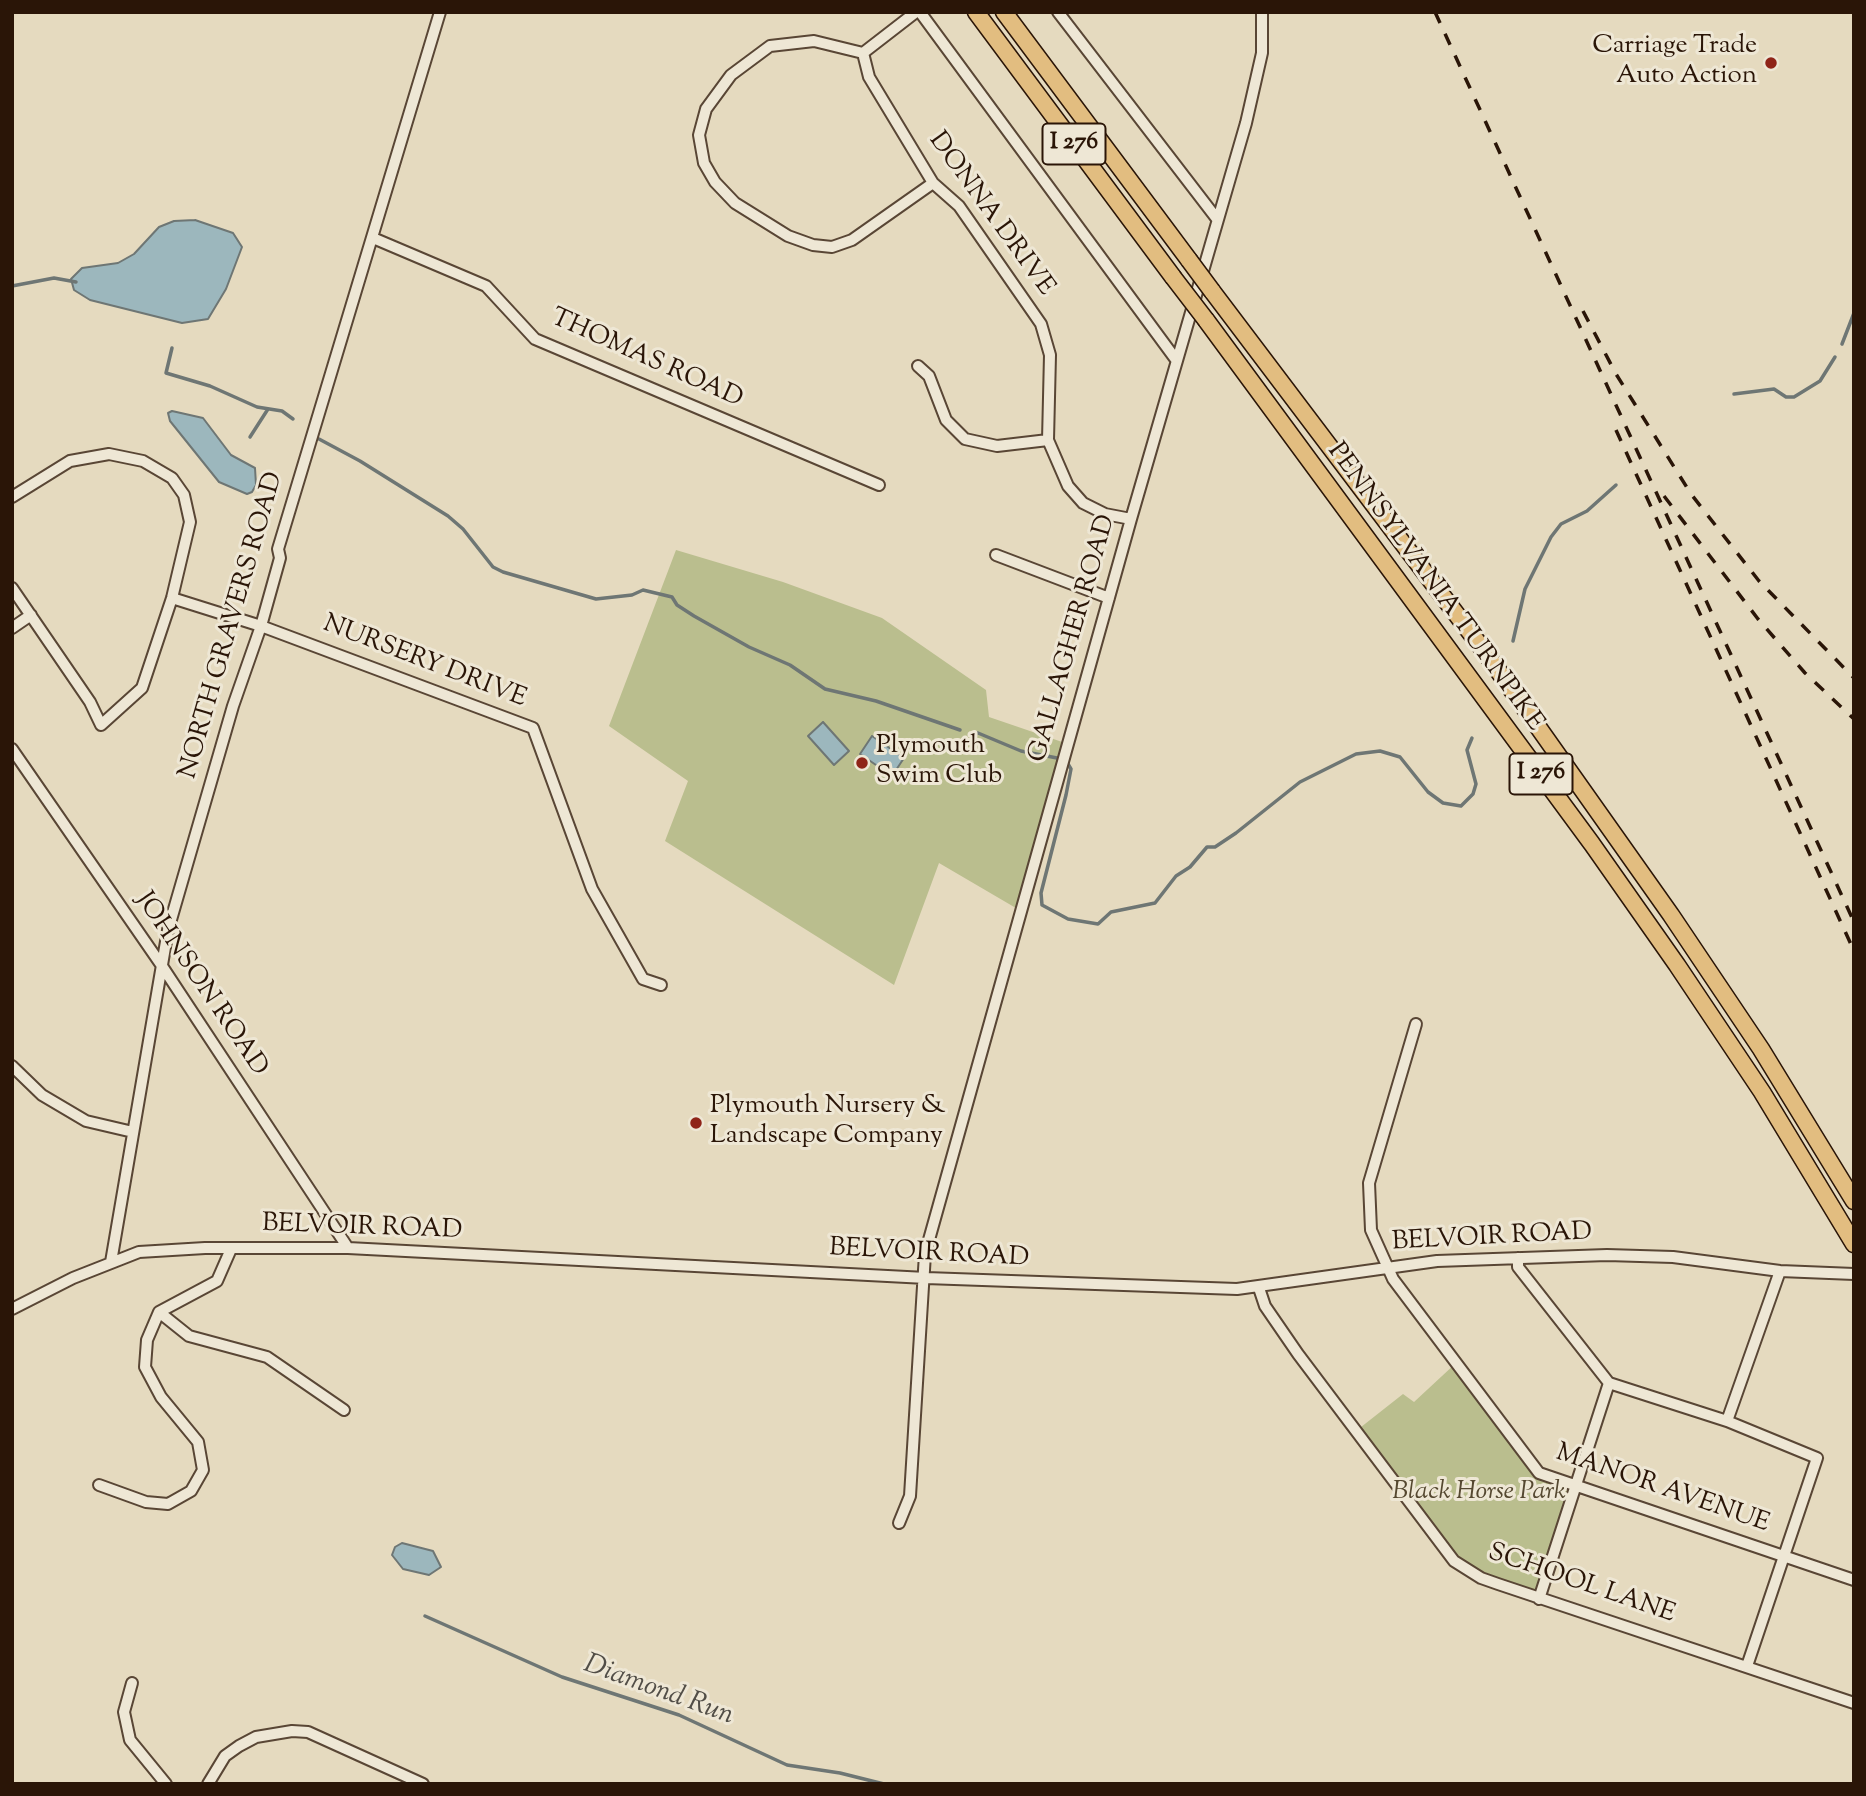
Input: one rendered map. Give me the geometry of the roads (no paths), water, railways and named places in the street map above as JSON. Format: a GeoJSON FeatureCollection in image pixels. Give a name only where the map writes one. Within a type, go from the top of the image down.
{"type":"FeatureCollection","features":[{"type":"Feature","properties":{"kind":"highway","name":"PENNSYLVANIA TURNPIKE"},"geometry":{"type":"LineString","coordinates":[[976,12],[1577,823],[1670,954],[1762,1092],[1854,1244]]}},
{"type":"Feature","properties":{"kind":"highway","name":"PENNSYLVANIA TURNPIKE"},"geometry":{"type":"LineString","coordinates":[[1004,12],[1485,652],[1647,881],[1761,1049],[1854,1201]]}},
{"type":"Feature","properties":{"kind":"street","name":"NORTH GRAVERS ROAD"},"geometry":{"type":"LineString","coordinates":[[111,1262],[172,917],[233,706],[261,626],[280,558],[278,549],[440,12]]}},
{"type":"Feature","properties":{"kind":"street"},"geometry":{"type":"LineString","coordinates":[[933,183],[852,240],[832,247],[813,245],[788,236],[735,203],[715,182],[704,163],[699,135],[706,109],[731,75],[770,46],[814,41],[863,53],[918,12],[1177,361]]}},
{"type":"Feature","properties":{"kind":"street"},"geometry":{"type":"LineString","coordinates":[[1058,12],[1217,219]]}},
{"type":"Feature","properties":{"kind":"street","name":"GALLAGHER ROAD"},"geometry":{"type":"LineString","coordinates":[[899,1523],[910,1496],[926,1278],[925,1254],[1258,76],[1262,53],[1262,12]]}},
{"type":"Feature","properties":{"kind":"street","name":"DONNA DRIVE"},"geometry":{"type":"LineString","coordinates":[[863,53],[869,77],[933,183],[959,206],[1041,324],[1050,355],[1048,440],[1068,486],[1083,503],[1105,514],[1131,519]]}},
{"type":"Feature","properties":{"kind":"street","name":"THOMAS ROAD"},"geometry":{"type":"LineString","coordinates":[[373,238],[486,286],[535,339],[879,485]]}},
{"type":"Feature","properties":{"kind":"street"},"geometry":{"type":"LineString","coordinates":[[918,366],[929,376],[946,420],[965,439],[997,446],[1048,440]]}},
{"type":"Feature","properties":{"kind":"street"},"geometry":{"type":"LineString","coordinates":[[12,497],[70,461],[109,454],[143,461],[172,478],[184,495],[190,522],[172,598],[142,688],[101,725],[90,702],[12,588]]}},
{"type":"Feature","properties":{"kind":"street"},"geometry":{"type":"LineString","coordinates":[[996,555],[1109,598]]}},
{"type":"Feature","properties":{"kind":"street","name":"NURSERY DRIVE"},"geometry":{"type":"LineString","coordinates":[[172,598],[261,626],[533,728],[592,889],[643,979],[661,985]]}},
{"type":"Feature","properties":{"kind":"street"},"geometry":{"type":"LineString","coordinates":[[12,628],[31,615]]}},
{"type":"Feature","properties":{"kind":"street","name":"JOHNSON ROAD"},"geometry":{"type":"LineString","coordinates":[[12,749],[162,966],[348,1248]]}},
{"type":"Feature","properties":{"kind":"street","name":"MANOR AVENUE"},"geometry":{"type":"LineString","coordinates":[[1416,1024],[1369,1183],[1371,1230],[1393,1279],[1539,1473],[1854,1580]]}},
{"type":"Feature","properties":{"kind":"street"},"geometry":{"type":"LineString","coordinates":[[12,1066],[42,1095],[86,1121],[133,1132]]}},
{"type":"Feature","properties":{"kind":"street","name":"BELVOIR ROAD"},"geometry":{"type":"LineString","coordinates":[[12,1309],[111,1262],[139,1252],[231,1249],[348,1248],[926,1278],[1258,1288],[1387,1267],[1518,1258],[1643,1255],[1780,1271],[1849,1274]]}},
{"type":"Feature","properties":{"kind":"street"},"geometry":{"type":"LineString","coordinates":[[99,1485],[146,1502],[168,1504],[191,1491],[203,1470],[198,1442],[161,1397],[145,1367],[147,1340],[159,1312],[216,1280],[231,1249]]}},
{"type":"Feature","properties":{"kind":"street"},"geometry":{"type":"LineString","coordinates":[[1518,1258],[1518,1267],[1609,1383],[1727,1421],[1817,1458],[1747,1666]]}},
{"type":"Feature","properties":{"kind":"street"},"geometry":{"type":"LineString","coordinates":[[1727,1421],[1780,1271]]}},
{"type":"Feature","properties":{"kind":"street","name":"SCHOOL LANE"},"geometry":{"type":"LineString","coordinates":[[1258,1288],[1265,1306],[1298,1354],[1454,1561],[1481,1578],[1539,1599],[1854,1703]]}},
{"type":"Feature","properties":{"kind":"street"},"geometry":{"type":"LineString","coordinates":[[159,1312],[189,1336],[267,1357],[344,1410]]}},
{"type":"Feature","properties":{"kind":"street"},"geometry":{"type":"LineString","coordinates":[[1539,1599],[1609,1383]]}},
{"type":"Feature","properties":{"kind":"street"},"geometry":{"type":"LineString","coordinates":[[132,1683],[124,1712],[130,1740],[166,1784]]}},
{"type":"Feature","properties":{"kind":"street"},"geometry":{"type":"LineString","coordinates":[[208,1784],[225,1756],[239,1746],[256,1737],[292,1731],[308,1732],[423,1784]]}},
{"type":"Feature","properties":{"kind":"water"},"geometry":{"type":"Polygon","coordinates":[[[195,220],[233,233],[242,247],[226,289],[208,319],[182,323],[90,300],[74,290],[71,279],[82,268],[118,263],[134,254],[159,227],[174,221],[195,220]]]}},
{"type":"Feature","properties":{"kind":"water"},"geometry":{"type":"Polygon","coordinates":[[[172,411],[203,418],[231,455],[255,468],[256,485],[252,492],[247,494],[219,482],[170,421],[168,413],[172,411]]]}},
{"type":"Feature","properties":{"kind":"water"},"geometry":{"type":"Polygon","coordinates":[[[823,722],[849,751],[834,765],[808,736],[823,722]]]}},
{"type":"Feature","properties":{"kind":"water"},"geometry":{"type":"Polygon","coordinates":[[[872,736],[904,758],[892,776],[860,754],[872,736]]]}},
{"type":"Feature","properties":{"kind":"water"},"geometry":{"type":"Polygon","coordinates":[[[402,1543],[433,1551],[441,1567],[429,1575],[403,1569],[392,1555],[395,1547],[402,1543]]]}},
{"type":"Feature","properties":{"kind":"waterway"},"geometry":{"type":"LineString","coordinates":[[12,286],[54,278],[76,282]]}},
{"type":"Feature","properties":{"kind":"waterway"},"geometry":{"type":"LineString","coordinates":[[1842,344],[1854,313]]}},
{"type":"Feature","properties":{"kind":"waterway"},"geometry":{"type":"LineString","coordinates":[[172,348],[166,373],[210,386],[257,407],[282,411],[293,419]]}},
{"type":"Feature","properties":{"kind":"waterway"},"geometry":{"type":"LineString","coordinates":[[1734,394],[1774,389],[1786,397],[1794,397],[1820,381],[1835,357]]}},
{"type":"Feature","properties":{"kind":"waterway"},"geometry":{"type":"LineString","coordinates":[[250,437],[268,409]]}},
{"type":"Feature","properties":{"kind":"waterway"},"geometry":{"type":"LineString","coordinates":[[319,439],[360,461],[448,516],[463,529],[493,567],[503,572],[596,599],[632,595],[643,590],[672,597],[677,605],[694,616],[749,647],[790,665],[825,689],[876,701],[960,730]]}},
{"type":"Feature","properties":{"kind":"waterway"},"geometry":{"type":"LineString","coordinates":[[1513,641],[1525,589],[1551,537],[1561,524],[1587,511],[1616,485]]}},
{"type":"Feature","properties":{"kind":"waterway"},"geometry":{"type":"LineString","coordinates":[[978,733],[1021,751],[1057,758]]}},
{"type":"Feature","properties":{"kind":"waterway"},"geometry":{"type":"LineString","coordinates":[[1068,764],[1071,769],[1041,893],[1042,905],[1068,919],[1098,924],[1111,912],[1155,903],[1176,876],[1190,867],[1207,847],[1215,847],[1236,833],[1300,782],[1356,754],[1380,751],[1400,757],[1428,792],[1443,803],[1461,806],[1473,794],[1476,784],[1467,750],[1472,738]]}},
{"type":"Feature","properties":{"kind":"waterway","name":"Diamond Run"},"geometry":{"type":"LineString","coordinates":[[425,1616],[562,1677],[679,1715],[787,1765],[840,1773],[884,1784]]}},
{"type":"Feature","properties":{"kind":"railway"},"geometry":{"type":"LineString","coordinates":[[1435,12],[1854,922]]}},
{"type":"Feature","properties":{"kind":"railway"},"geometry":{"type":"LineString","coordinates":[[1583,311],[1616,374],[1691,494],[1759,581],[1854,678]]}},
{"type":"Feature","properties":{"kind":"railway"},"geometry":{"type":"LineString","coordinates":[[1616,430],[1854,951]]}},
{"type":"Feature","properties":{"kind":"railway"},"geometry":{"type":"LineString","coordinates":[[1664,496],[1758,619],[1805,673],[1854,719]]}},
{"type":"Feature","properties":{"kind":"place","name":"Carriage Trade Auto Action"},"geometry":{"type":"Point","coordinates":[1771,63]}},
{"type":"Feature","properties":{"kind":"place","name":"Plymouth Swim Club"},"geometry":{"type":"Point","coordinates":[862,763]}},
{"type":"Feature","properties":{"kind":"place","name":"Plymouth Nursery & Landscape Company"},"geometry":{"type":"Point","coordinates":[696,1123]}},
{"type":"Feature","properties":{"kind":"park label","name":"Black Horse Park"},"geometry":{"type":"Point","coordinates":[1479,1494]}}]}
